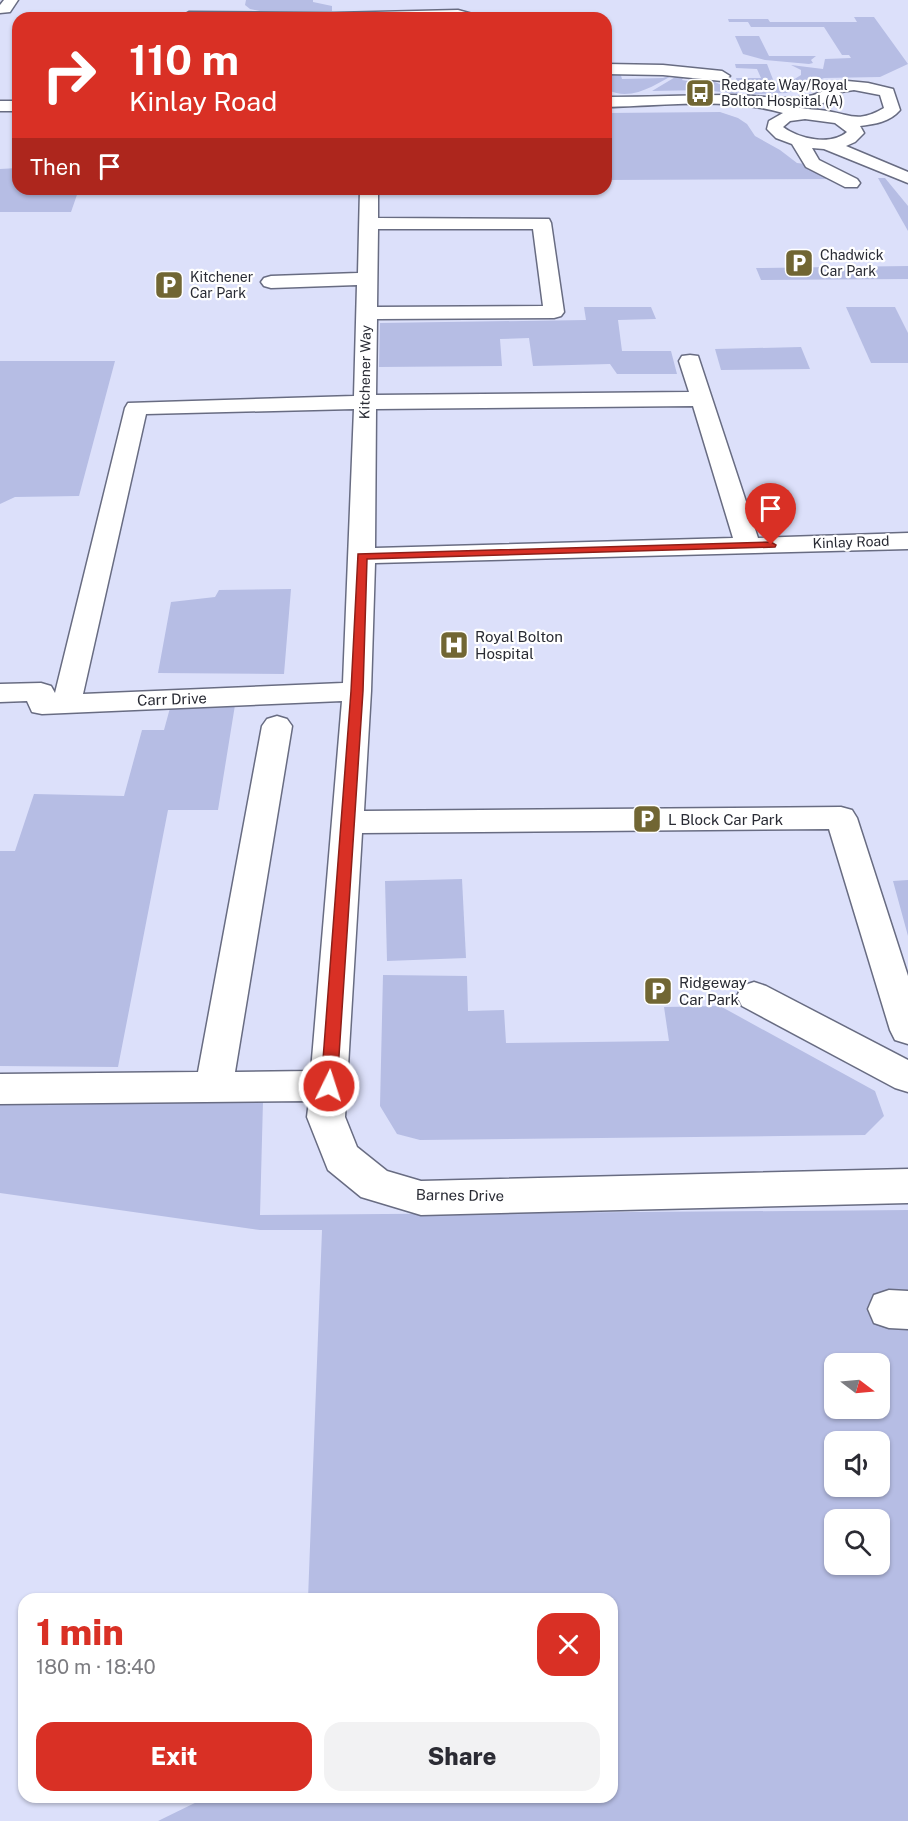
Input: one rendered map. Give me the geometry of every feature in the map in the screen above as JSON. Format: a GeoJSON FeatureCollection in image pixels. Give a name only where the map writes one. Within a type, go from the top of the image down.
{"type":"FeatureCollection","features":[{"type":"Feature","properties":{"kind":"street"},"geometry":{"type":"LineString","coordinates":[[0,9],[5,9],[11,0]]}},
{"type":"Feature","properties":{"kind":"street"},"geometry":{"type":"LineString","coordinates":[[612,69],[663,70],[722,76]]}},
{"type":"Feature","properties":{"kind":"street"},"geometry":{"type":"LineString","coordinates":[[775,124],[785,117],[811,114],[835,89],[849,86],[868,87],[887,92],[892,110],[887,115],[852,126]]}},
{"type":"Feature","properties":{"kind":"street"},"geometry":{"type":"LineString","coordinates":[[612,102],[713,99],[762,102],[813,101],[828,96]]}},
{"type":"Feature","properties":{"kind":"street"},"geometry":{"type":"LineString","coordinates":[[699,101],[739,109],[775,124]]}},
{"type":"Feature","properties":{"kind":"street"},"geometry":{"type":"LineString","coordinates":[[762,102],[852,126],[871,139]]}},
{"type":"Feature","properties":{"kind":"street"},"geometry":{"type":"LineString","coordinates":[[775,124],[775,129],[779,134],[799,141],[827,144],[908,177]]}},
{"type":"Feature","properties":{"kind":"street"},"geometry":{"type":"LineString","coordinates":[[827,144],[853,137],[852,126]]}},
{"type":"Feature","properties":{"kind":"street"},"geometry":{"type":"LineString","coordinates":[[799,141],[812,163],[851,183]]}},
{"type":"Feature","properties":{"kind":"street"},"geometry":{"type":"LineString","coordinates":[[898,156],[908,177]]}},
{"type":"Feature","properties":{"kind":"street","name":"Kitchener Way"},"geometry":{"type":"LineString","coordinates":[[362,556],[369,195]]}},
{"type":"Feature","properties":{"kind":"street"},"geometry":{"type":"LineString","coordinates":[[366,314],[554,312],[542,223],[368,224]]}},
{"type":"Feature","properties":{"kind":"street"},"geometry":{"type":"LineString","coordinates":[[271,282],[367,279]]}},
{"type":"Feature","properties":{"kind":"street"},"geometry":{"type":"LineString","coordinates":[[690,361],[748,545]]}},
{"type":"Feature","properties":{"kind":"street"},"geometry":{"type":"LineString","coordinates":[[67,703],[136,408],[365,402],[702,399]]}},
{"type":"Feature","properties":{"kind":"street","name":"Kinlay Road"},"geometry":{"type":"LineString","coordinates":[[362,556],[908,541]]}},
{"type":"Feature","properties":{"kind":"street","name":"Barnes Drive"},"geometry":{"type":"LineString","coordinates":[[362,556],[357,691],[326,1117],[342,1158],[375,1185],[421,1198],[908,1186]]}},
{"type":"Feature","properties":{"kind":"street","name":"Carr Drive"},"geometry":{"type":"LineString","coordinates":[[0,693],[41,692],[42,705],[357,691]]}},
{"type":"Feature","properties":{"kind":"street"},"geometry":{"type":"LineString","coordinates":[[214,1087],[277,726]]}},
{"type":"Feature","properties":{"kind":"street"},"geometry":{"type":"LineString","coordinates":[[348,822],[841,818],[908,1030]]}},
{"type":"Feature","properties":{"kind":"street"},"geometry":{"type":"LineString","coordinates":[[754,996],[908,1077]]}},
{"type":"Feature","properties":{"kind":"street"},"geometry":{"type":"LineString","coordinates":[[0,1089],[329,1086]]}},
{"type":"Feature","properties":{"kind":"shaded area"},"geometry":{"type":"Polygon","coordinates":[[[246,0],[313,0],[313,2],[332,6],[332,11],[260,11],[250,9],[245,5],[246,0]]]}},
{"type":"Feature","properties":{"kind":"shaded area"},"geometry":{"type":"Polygon","coordinates":[[[854,17],[874,17],[908,64],[880,77],[824,78],[787,93],[752,94],[733,86],[738,84],[736,78],[761,78],[757,69],[736,68],[735,64],[767,64],[774,82],[785,85],[801,75],[801,70],[791,65],[823,69],[825,59],[851,58],[849,55],[842,55],[824,27],[751,27],[748,22],[729,22],[728,19],[768,19],[770,22],[857,22],[854,17]]]}},
{"type":"Feature","properties":{"kind":"shaded area"},"geometry":{"type":"Polygon","coordinates":[[[735,36],[759,36],[769,56],[816,56],[811,60],[813,63],[809,64],[765,60],[743,54],[735,36]]]}},
{"type":"Feature","properties":{"kind":"shaded area"},"geometry":{"type":"Polygon","coordinates":[[[612,71],[620,72],[622,79],[663,78],[677,73],[635,93],[612,91],[612,71]]]}},
{"type":"Feature","properties":{"kind":"shaded area"},"geometry":{"type":"Polygon","coordinates":[[[682,73],[685,74],[682,80],[700,83],[713,78],[715,82],[741,94],[703,90],[652,91],[682,73]]]}},
{"type":"Feature","properties":{"kind":"shaded area"},"geometry":{"type":"Polygon","coordinates":[[[720,112],[738,118],[747,124],[755,136],[797,163],[805,164],[835,179],[612,180],[612,113],[720,112]]]}},
{"type":"Feature","properties":{"kind":"shaded area"},"geometry":{"type":"Polygon","coordinates":[[[12,168],[12,195],[77,195],[71,212],[0,212],[0,169],[12,168]]]}},
{"type":"Feature","properties":{"kind":"shaded area"},"geometry":{"type":"Polygon","coordinates":[[[878,178],[885,178],[908,206],[908,231],[878,178]]]}},
{"type":"Feature","properties":{"kind":"shaded area"},"geometry":{"type":"Polygon","coordinates":[[[908,266],[908,279],[761,280],[756,268],[908,266]]]}},
{"type":"Feature","properties":{"kind":"shaded area"},"geometry":{"type":"Polygon","coordinates":[[[584,307],[651,307],[656,319],[618,320],[622,351],[671,351],[677,374],[617,374],[610,364],[533,366],[529,338],[500,339],[502,366],[379,367],[380,323],[586,320],[584,307]]]}},
{"type":"Feature","properties":{"kind":"shaded area"},"geometry":{"type":"Polygon","coordinates":[[[846,307],[895,307],[908,333],[908,363],[871,363],[846,307]]]}},
{"type":"Feature","properties":{"kind":"shaded area"},"geometry":{"type":"Polygon","coordinates":[[[801,347],[810,369],[721,370],[715,349],[801,347]]]}},
{"type":"Feature","properties":{"kind":"shaded area"},"geometry":{"type":"Polygon","coordinates":[[[0,361],[115,361],[79,496],[15,497],[0,504],[0,361]]]}},
{"type":"Feature","properties":{"kind":"shaded area"},"geometry":{"type":"Polygon","coordinates":[[[291,589],[284,674],[158,673],[171,602],[215,597],[219,590],[291,589]]]}},
{"type":"Feature","properties":{"kind":"shaded area"},"geometry":{"type":"Polygon","coordinates":[[[235,705],[218,810],[168,810],[118,1067],[0,1066],[0,851],[15,851],[34,794],[124,796],[142,730],[164,730],[170,708],[235,705]]]}},
{"type":"Feature","properties":{"kind":"shaded area"},"geometry":{"type":"Polygon","coordinates":[[[462,879],[466,958],[387,961],[385,881],[462,879]]]}},
{"type":"Feature","properties":{"kind":"shaded area"},"geometry":{"type":"Polygon","coordinates":[[[908,880],[908,936],[893,881],[908,880]]]}},
{"type":"Feature","properties":{"kind":"shaded area"},"geometry":{"type":"Polygon","coordinates":[[[383,975],[467,976],[468,1011],[504,1010],[506,1043],[669,1041],[664,1007],[720,1006],[875,1091],[884,1116],[865,1135],[420,1140],[397,1134],[380,1106],[383,975]]]}},
{"type":"Feature","properties":{"kind":"shaded area"},"geometry":{"type":"Polygon","coordinates":[[[263,1101],[260,1215],[908,1210],[908,1821],[158,1821],[195,1803],[618,1803],[618,1593],[308,1593],[322,1230],[260,1230],[0,1193],[0,1104],[263,1101]]]}},
{"type":"Feature","properties":{"kind":"place","name":"Redgate Way/Royal Bolton Hospital (A)"},"geometry":{"type":"Point","coordinates":[700,93]}},
{"type":"Feature","properties":{"kind":"place","name":"Chadwick Car Park"},"geometry":{"type":"Point","coordinates":[799,263]}},
{"type":"Feature","properties":{"kind":"place","name":"Kitchener Car Park"},"geometry":{"type":"Point","coordinates":[169,285]}},
{"type":"Feature","properties":{"kind":"place","name":"Royal Bolton Hospital"},"geometry":{"type":"Point","coordinates":[454,645]}},
{"type":"Feature","properties":{"kind":"place","name":"L Block Car Park"},"geometry":{"type":"Point","coordinates":[647,819]}},
{"type":"Feature","properties":{"kind":"place","name":"Ridgeway Car Park"},"geometry":{"type":"Point","coordinates":[658,991]}},
{"type":"Feature","properties":{"kind":"route"},"geometry":{"type":"LineString","coordinates":[[329,1086],[357,691],[362,556],[771,545]]}}]}
